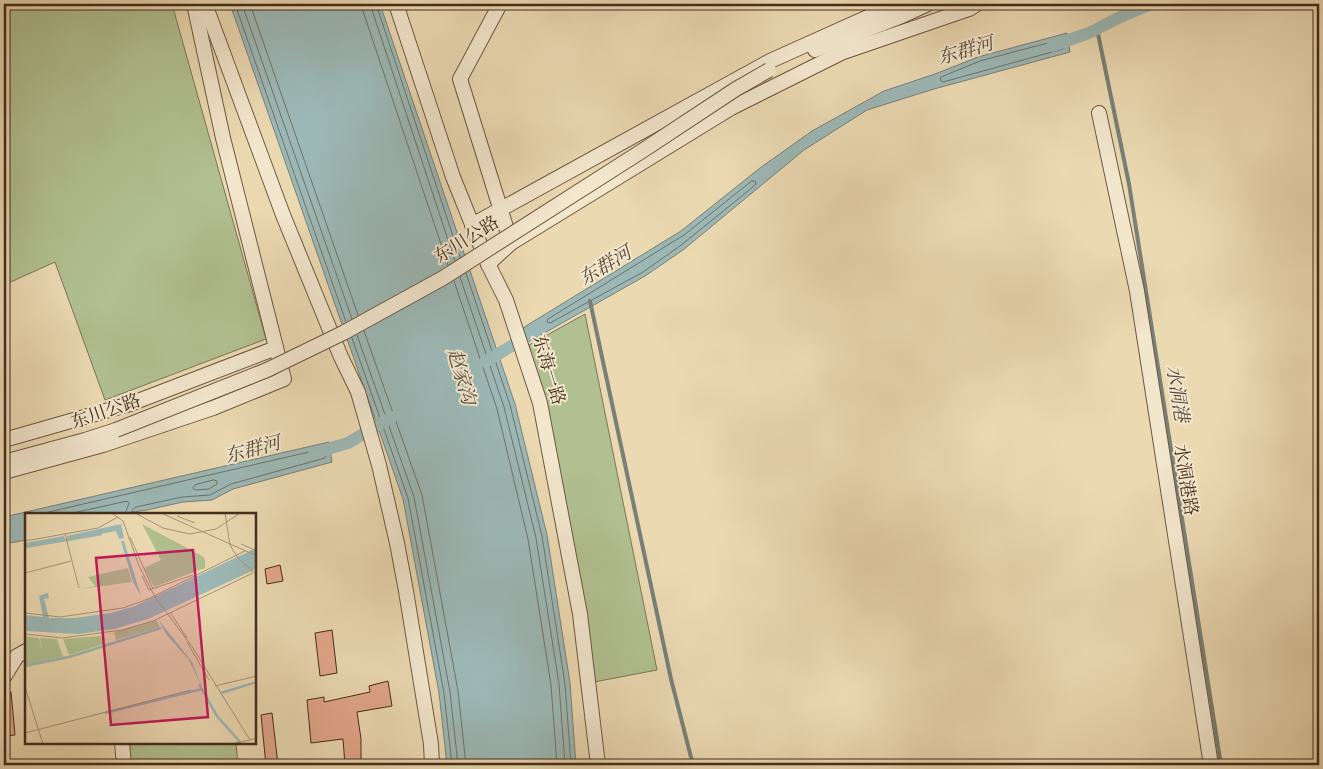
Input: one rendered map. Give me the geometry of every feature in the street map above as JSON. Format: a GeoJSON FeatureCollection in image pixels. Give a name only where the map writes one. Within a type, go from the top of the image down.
{"type":"FeatureCollection","features":[{"type":"Feature","properties":{"kind":"street"},"geometry":{"type":"LineString","coordinates":[[4,472],[122,438],[213,408],[284,379],[223,138],[194,4]]}},
{"type":"Feature","properties":{"kind":"street"},"geometry":{"type":"LineString","coordinates":[[205,4],[283,215],[341,357],[358,392],[379,465],[406,591],[431,744],[432,765]]}},
{"type":"Feature","properties":{"kind":"street","name":"东海一路"},"geometry":{"type":"LineString","coordinates":[[396,4],[453,177],[488,264],[506,300],[540,403],[580,614],[598,765]]}},
{"type":"Feature","properties":{"kind":"street"},"geometry":{"type":"LineString","coordinates":[[500,4],[460,79],[511,244]]}},
{"type":"Feature","properties":{"kind":"street"},"geometry":{"type":"LineString","coordinates":[[472,226],[770,61],[897,4]]}},
{"type":"Feature","properties":{"kind":"street","name":"东川公路"},"geometry":{"type":"LineString","coordinates":[[4,462],[116,430],[267,370],[343,333],[443,278],[736,89],[769,70],[928,4]]}},
{"type":"Feature","properties":{"kind":"street"},"geometry":{"type":"LineString","coordinates":[[488,264],[511,244],[731,108],[841,53],[969,9],[977,4]]}},
{"type":"Feature","properties":{"kind":"street","name":"水洞港路"},"geometry":{"type":"LineString","coordinates":[[1099,113],[1136,291],[1211,765]]}},
{"type":"Feature","properties":{"kind":"street"},"geometry":{"type":"LineString","coordinates":[[4,440],[130,404],[276,348]]}},
{"type":"Feature","properties":{"kind":"street"},"geometry":{"type":"LineString","coordinates":[[4,677],[17,656],[25,652]]}},
{"type":"Feature","properties":{"kind":"street"},"geometry":{"type":"LineString","coordinates":[[122,744],[124,765]]}},
{"type":"Feature","properties":{"kind":"green space"},"geometry":{"type":"Polygon","coordinates":[[[8,4],[172,4],[266,339],[105,400],[55,262],[4,285],[4,10],[8,4]]]}},
{"type":"Feature","properties":{"kind":"green space"},"geometry":{"type":"Polygon","coordinates":[[[585,314],[657,670],[594,682],[529,345],[585,314]]]}},
{"type":"Feature","properties":{"kind":"green space"},"geometry":{"type":"Polygon","coordinates":[[[127,744],[236,744],[238,765],[129,765],[127,744]]]}},
{"type":"Feature","properties":{"kind":"water","name":"赵家沟"},"geometry":{"type":"Polygon","coordinates":[[[230,4],[380,4],[515,404],[547,535],[570,683],[576,765],[447,765],[439,693],[403,499],[230,4]]]}},
{"type":"Feature","properties":{"kind":"water"},"geometry":{"type":"Polygon","coordinates":[[[1067,33],[1070,52],[934,89],[867,110],[804,150],[683,250],[645,276],[525,344],[521,329],[681,231],[760,168],[812,131],[884,91],[978,57],[1067,33]]]}},
{"type":"Feature","properties":{"kind":"water"},"geometry":{"type":"Polygon","coordinates":[[[329,442],[332,462],[233,489],[212,500],[183,502],[125,513],[25,513],[25,540],[4,544],[4,517],[329,442]]]}},
{"type":"Feature","properties":{"kind":"building"},"geometry":{"type":"Polygon","coordinates":[[[280,565],[283,581],[267,584],[265,569],[280,565]]]}},
{"type":"Feature","properties":{"kind":"building"},"geometry":{"type":"Polygon","coordinates":[[[332,630],[337,673],[320,676],[315,633],[332,630]]]}},
{"type":"Feature","properties":{"kind":"building"},"geometry":{"type":"Polygon","coordinates":[[[388,681],[392,706],[357,712],[361,739],[361,765],[345,765],[343,739],[311,743],[307,700],[324,697],[324,702],[370,692],[369,686],[388,681]]]}},
{"type":"Feature","properties":{"kind":"building"},"geometry":{"type":"Polygon","coordinates":[[[11,692],[15,735],[4,736],[4,693],[11,692]]]}},
{"type":"Feature","properties":{"kind":"building"},"geometry":{"type":"Polygon","coordinates":[[[272,713],[278,765],[266,765],[261,715],[272,713]]]}},
{"type":"Feature","properties":{"kind":"waterway","name":"东群河"},"geometry":{"type":"LineString","coordinates":[[1052,46],[1089,33],[1122,16],[1152,4]]}},
{"type":"Feature","properties":{"kind":"waterway","name":"水洞港"},"geometry":{"type":"LineString","coordinates":[[1097,29],[1129,184],[1221,765]]}},
{"type":"Feature","properties":{"kind":"waterway"},"geometry":{"type":"LineString","coordinates":[[590,301],[671,679],[693,765]]}},
{"type":"Feature","properties":{"kind":"waterway","name":"东群河"},"geometry":{"type":"LineString","coordinates":[[485,362],[528,336]]}},
{"type":"Feature","properties":{"kind":"waterway","name":"东群河"},"geometry":{"type":"LineString","coordinates":[[314,453],[348,443],[392,417]]}}]}
